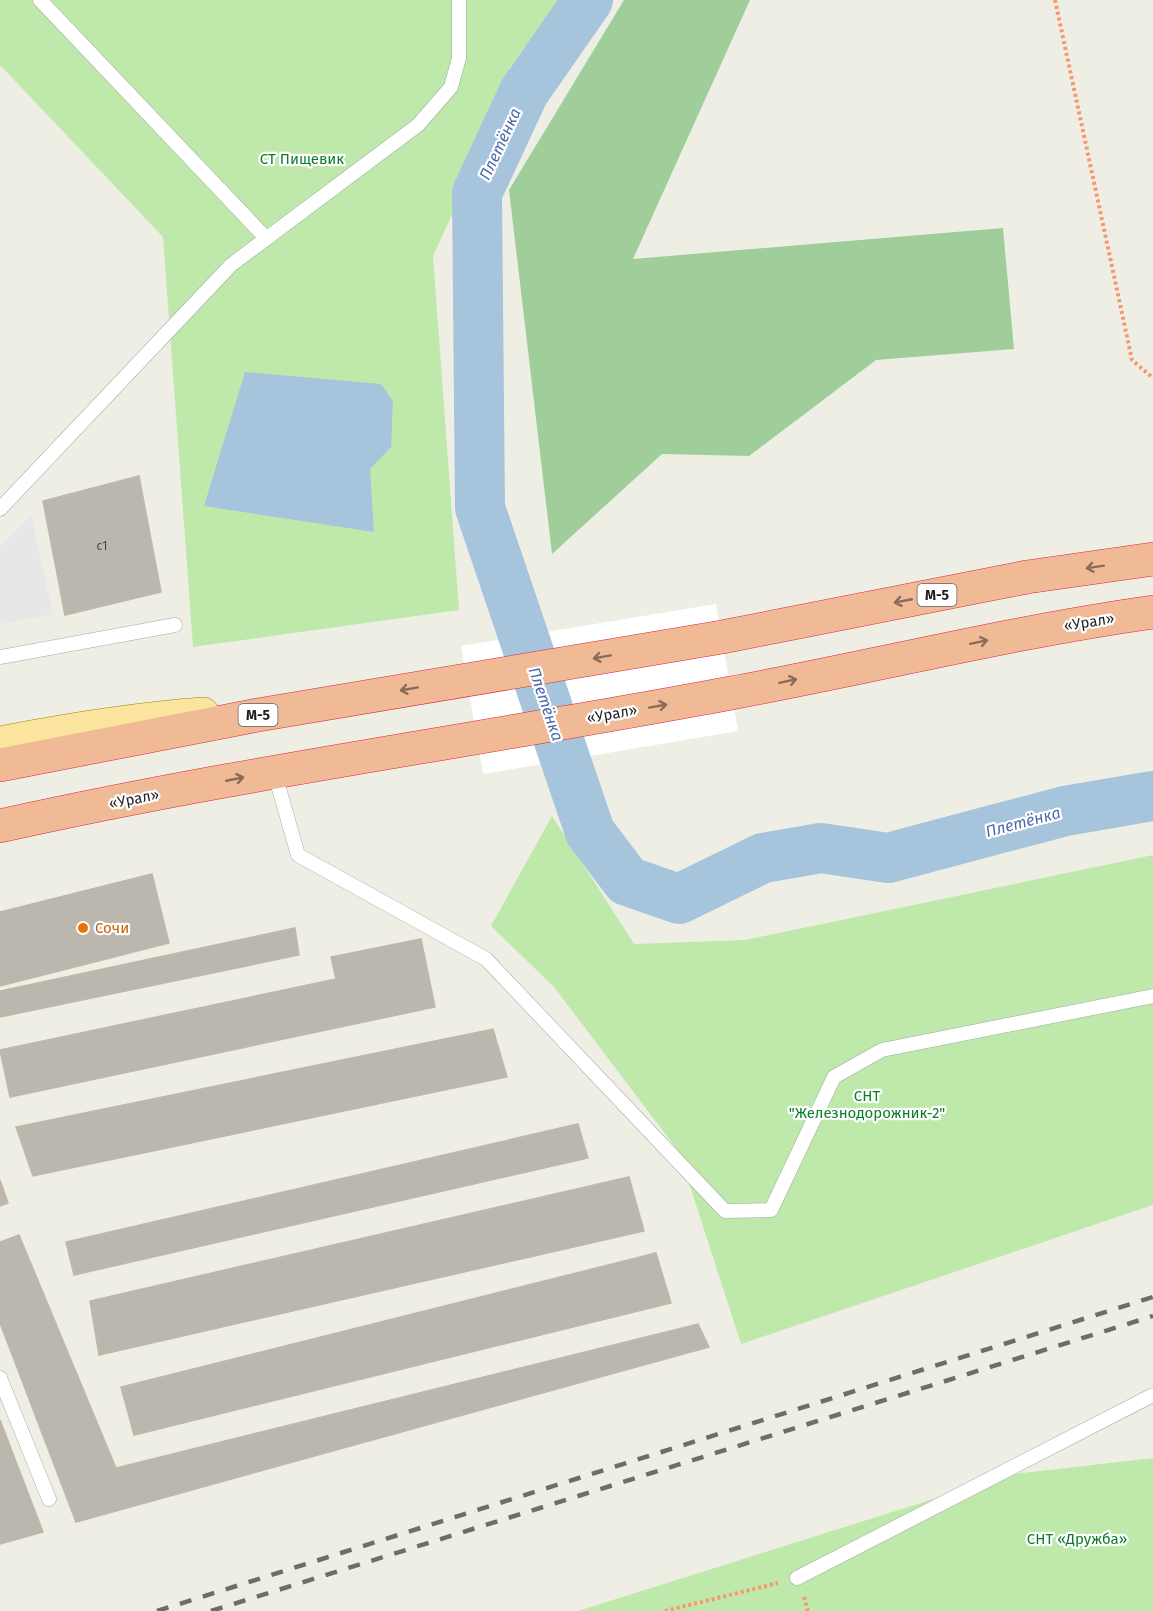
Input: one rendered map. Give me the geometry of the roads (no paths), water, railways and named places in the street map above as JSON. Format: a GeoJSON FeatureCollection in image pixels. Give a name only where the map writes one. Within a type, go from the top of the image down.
{"type":"FeatureCollection","features":[{"type":"Feature","properties":{"kind":"highway","name":"М-5"},"geometry":{"type":"LineString","coordinates":[[0,765],[322,704],[722,637],[1027,577],[1153,559]]}},
{"type":"Feature","properties":{"kind":"highway","name":"«Урал»"},"geometry":{"type":"LineString","coordinates":[[0,826],[274,771],[731,693],[1026,632],[1153,612]]}},
{"type":"Feature","properties":{"kind":"main road"},"geometry":{"type":"LineString","coordinates":[[0,743],[160,717],[322,704]]}},
{"type":"Feature","properties":{"kind":"main road"},"geometry":{"type":"LineString","coordinates":[[0,840],[177,790]]}},
{"type":"Feature","properties":{"kind":"lane"},"geometry":{"type":"LineString","coordinates":[[40,0],[266,238]]}},
{"type":"Feature","properties":{"kind":"lane"},"geometry":{"type":"LineString","coordinates":[[0,509],[231,265],[418,125],[451,87],[459,58],[459,0]]}},
{"type":"Feature","properties":{"kind":"lane"},"geometry":{"type":"LineString","coordinates":[[0,657],[175,625]]}},
{"type":"Feature","properties":{"kind":"lane"},"geometry":{"type":"LineString","coordinates":[[274,771],[298,855],[486,958],[726,1211],[771,1210],[834,1077],[882,1050],[1153,996]]}},
{"type":"Feature","properties":{"kind":"lane"},"geometry":{"type":"LineString","coordinates":[[0,1378],[49,1499]]}},
{"type":"Feature","properties":{"kind":"lane"},"geometry":{"type":"LineString","coordinates":[[797,1578],[1153,1395]]}},
{"type":"Feature","properties":{"kind":"water"},"geometry":{"type":"Polygon","coordinates":[[[245,372],[381,384],[393,401],[391,447],[370,469],[374,532],[204,506],[245,372]]]}},
{"type":"Feature","properties":{"kind":"waterway","name":"Плетёнка"},"geometry":{"type":"LineString","coordinates":[[588,0],[524,92],[477,193],[480,508],[590,832],[627,881],[679,899],[763,858],[821,848],[888,858],[1065,811],[1153,796]]}},
{"type":"Feature","properties":{"kind":"railway"},"geometry":{"type":"LineString","coordinates":[[157,1611],[1153,1297]]}},
{"type":"Feature","properties":{"kind":"railway"},"geometry":{"type":"LineString","coordinates":[[211,1611],[1153,1316]]}},
{"type":"Feature","properties":{"kind":"place","name":"Сочи"},"geometry":{"type":"Point","coordinates":[83,928]}},
{"type":"Feature","properties":{"kind":"park label","name":"СТ Пищевик"},"geometry":{"type":"Point","coordinates":[302,159]}},
{"type":"Feature","properties":{"kind":"park label","name":"СНТ \"Железнодорожник-2\""},"geometry":{"type":"Point","coordinates":[867,1104]}},
{"type":"Feature","properties":{"kind":"park label","name":"СНТ «Дружба»"},"geometry":{"type":"Point","coordinates":[1077,1539]}}]}
